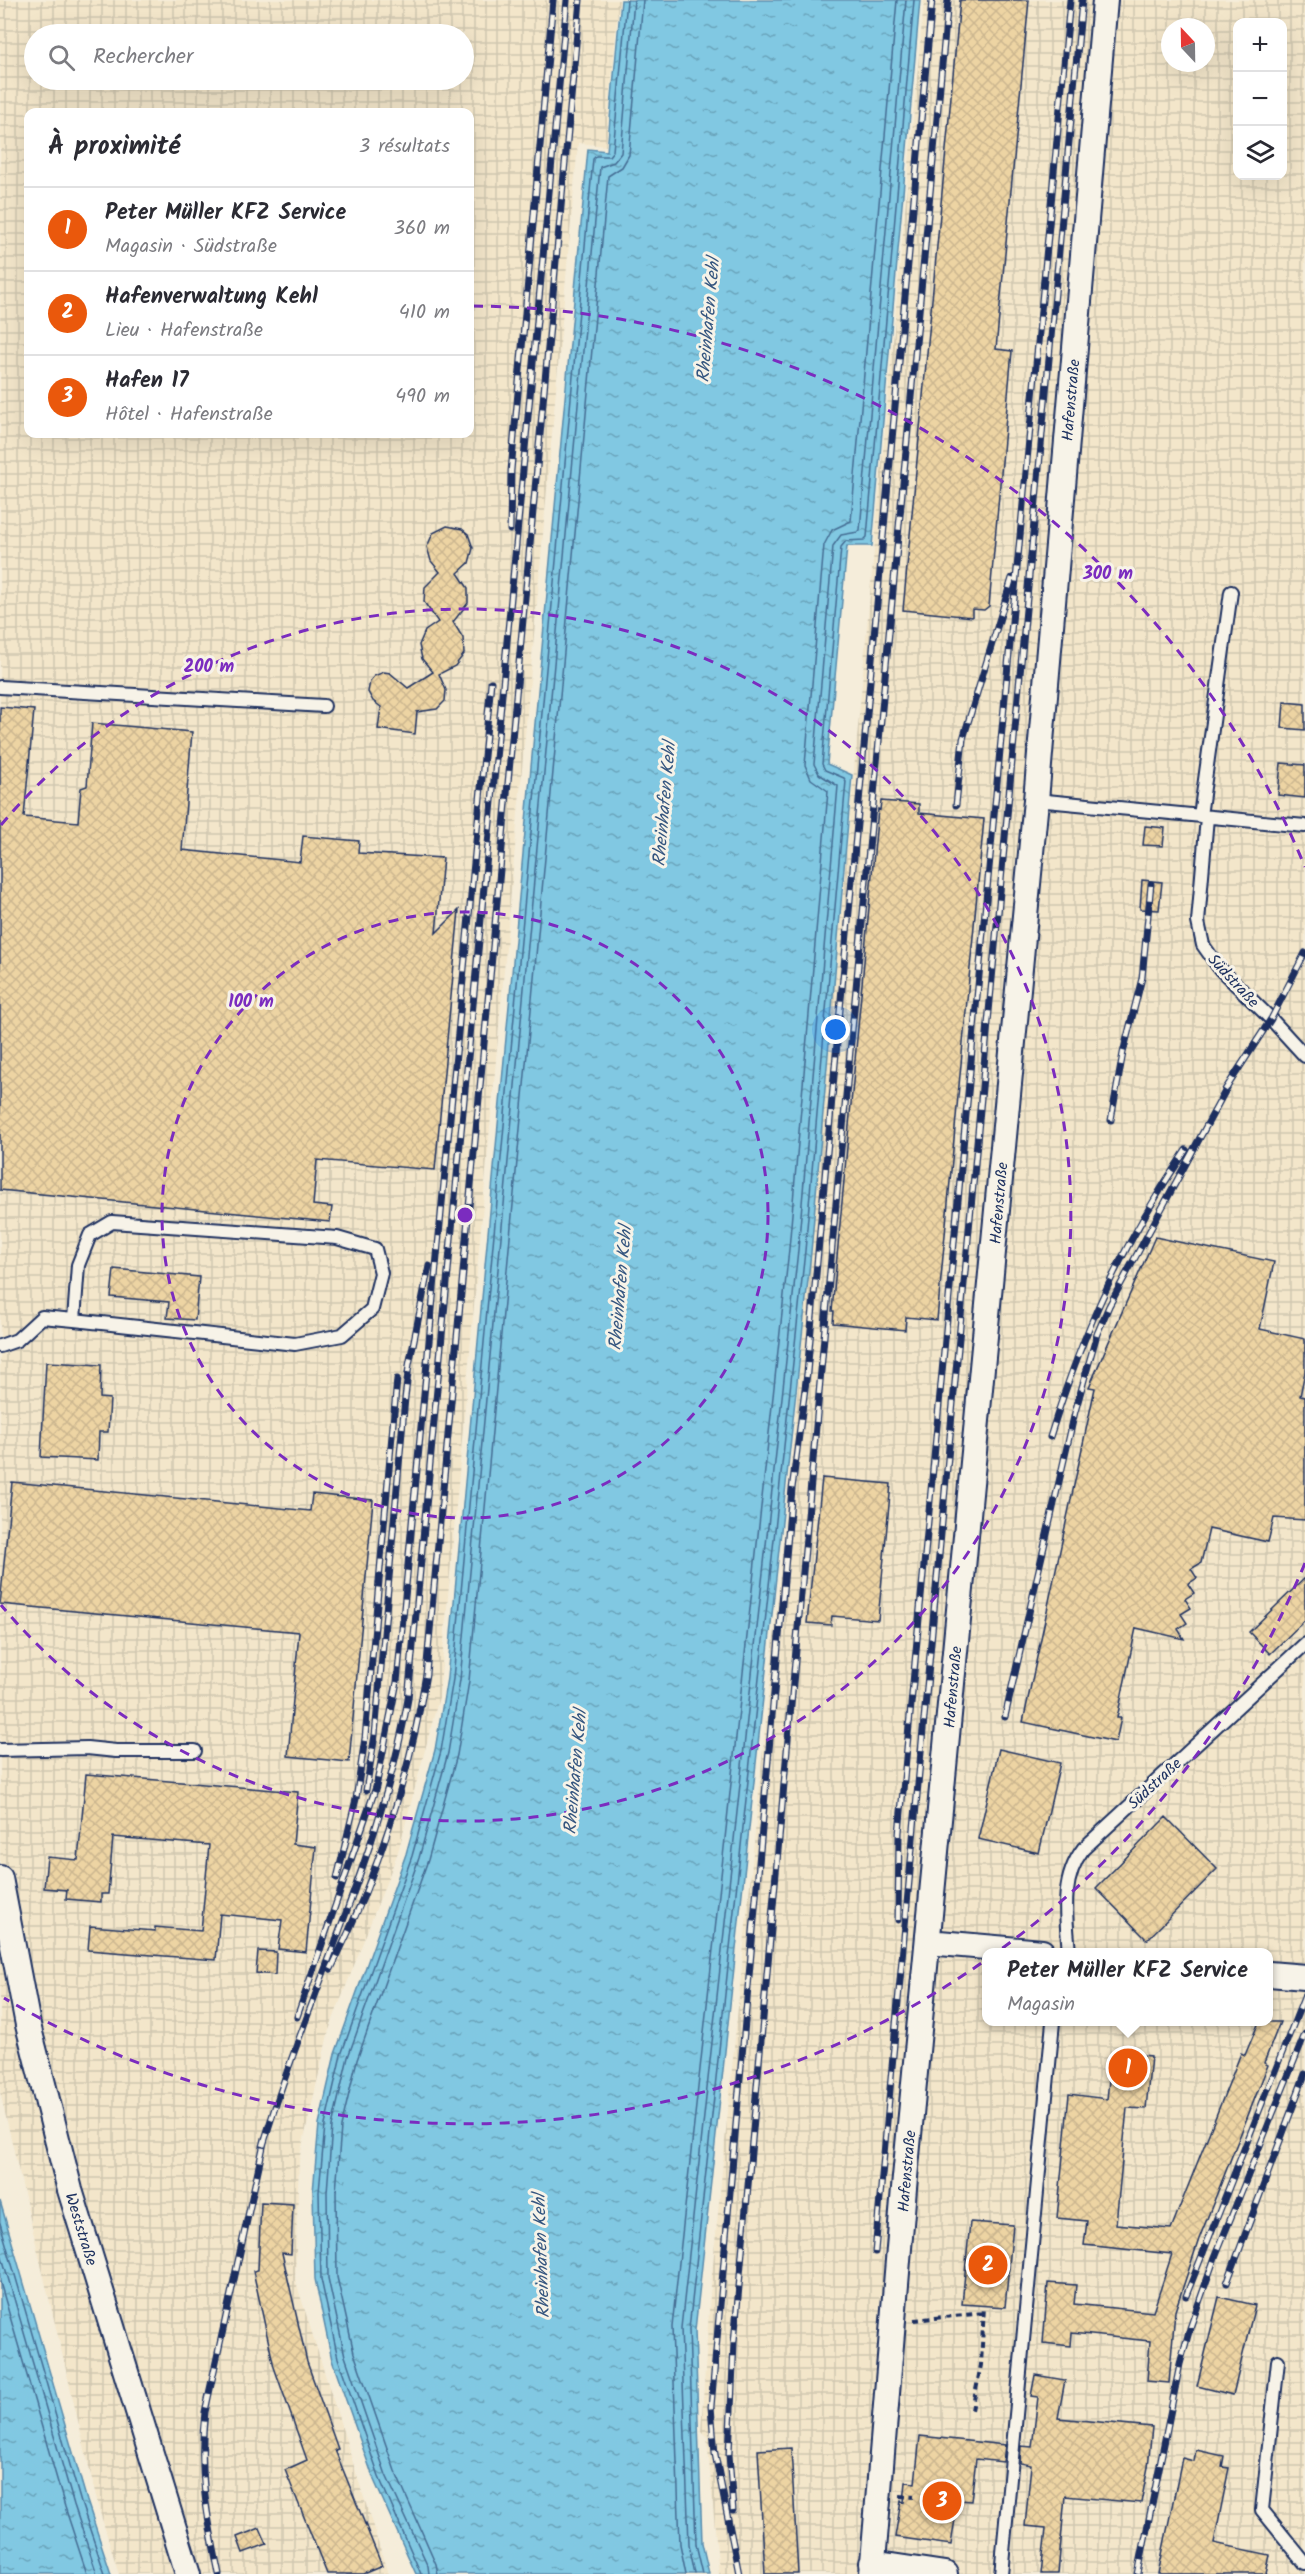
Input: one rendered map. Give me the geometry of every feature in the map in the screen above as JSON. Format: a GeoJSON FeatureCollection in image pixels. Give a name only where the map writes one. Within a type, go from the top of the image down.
{"type":"FeatureCollection","features":[{"type":"Feature","properties":{"kind":"street","name":"Hafenstraße"},"geometry":{"type":"LineString","coordinates":[[872,2568],[927,1942],[1036,800],[1105,0]]}},
{"type":"Feature","properties":{"kind":"street","name":"Weststraße"},"geometry":{"type":"LineString","coordinates":[[0,1878],[28,2025],[70,2190],[188,2574]]}},
{"type":"Feature","properties":{"kind":"street"},"geometry":{"type":"LineString","coordinates":[[927,1942],[990,1948]]}},
{"type":"Feature","properties":{"kind":"street"},"geometry":{"type":"LineString","coordinates":[[1273,1974],[1305,1977]]}},
{"type":"Feature","properties":{"kind":"street"},"geometry":{"type":"LineString","coordinates":[[872,2568],[945,2574]]}},
{"type":"Feature","properties":{"kind":"lane","name":"Südstraße"},"geometry":{"type":"LineString","coordinates":[[1231,592],[1204,816],[1198,922],[1203,945],[1220,969],[1305,1056]]}},
{"type":"Feature","properties":{"kind":"lane"},"geometry":{"type":"LineString","coordinates":[[0,687],[324,706]]}},
{"type":"Feature","properties":{"kind":"lane"},"geometry":{"type":"LineString","coordinates":[[1036,800],[1305,826]]}},
{"type":"Feature","properties":{"kind":"lane"},"geometry":{"type":"LineString","coordinates":[[0,1346],[17,1340],[42,1317],[295,1344],[342,1335],[372,1309],[381,1273],[375,1249],[337,1238],[112,1222],[90,1235],[78,1265],[74,1320]]}},
{"type":"Feature","properties":{"kind":"lane","name":"Südstraße"},"geometry":{"type":"LineString","coordinates":[[1069,1948],[1065,1904],[1067,1885],[1075,1860],[1083,1849],[1305,1644]]}},
{"type":"Feature","properties":{"kind":"lane"},"geometry":{"type":"LineString","coordinates":[[0,1750],[87,1748],[116,1751],[195,1751]]}},
{"type":"Feature","properties":{"kind":"lane"},"geometry":{"type":"LineString","coordinates":[[1001,2574],[1053,2026]]}},
{"type":"Feature","properties":{"kind":"lane"},"geometry":{"type":"LineString","coordinates":[[1278,2361],[1262,2510],[1305,2563]]}},
{"type":"Feature","properties":{"kind":"path"},"geometry":{"type":"LineString","coordinates":[[972,2410],[981,2365],[984,2306]]}},
{"type":"Feature","properties":{"kind":"path"},"geometry":{"type":"LineString","coordinates":[[892,2323],[984,2313]]}},
{"type":"Feature","properties":{"kind":"path"},"geometry":{"type":"LineString","coordinates":[[906,2496],[914,2497]]}},
{"type":"Feature","properties":{"kind":"shaded area"},"geometry":{"type":"Polygon","coordinates":[[[0,0],[619,0],[606,146],[578,143],[439,1697],[398,1852],[329,2030],[299,2160],[295,2279],[388,2574],[119,2574],[99,2509],[0,2092],[0,0]]]}},
{"type":"Feature","properties":{"kind":"shaded area"},"geometry":{"type":"Polygon","coordinates":[[[924,0],[1305,0],[1305,2574],[719,2574],[707,2437],[701,2431],[710,2295],[794,1431],[924,0]]]}},
{"type":"Feature","properties":{"kind":"water","name":"Rheinhafen Kehl"},"geometry":{"type":"Polygon","coordinates":[[[621,0],[920,0],[872,546],[847,546],[827,764],[852,775],[811,1252],[695,2330],[702,2543],[709,2574],[416,2574],[374,2480],[332,2360],[315,2279],[313,2192],[319,2124],[335,2054],[406,1854],[435,1750],[447,1678],[588,149],[607,151],[621,0]]]}},
{"type":"Feature","properties":{"kind":"water"},"geometry":{"type":"Polygon","coordinates":[[[0,2201],[87,2501],[111,2574],[0,2574],[0,2201]]]}},
{"type":"Feature","properties":{"kind":"building"},"geometry":{"type":"Polygon","coordinates":[[[960,0],[1029,0],[996,349],[1012,351],[989,606],[984,610],[972,609],[972,617],[903,610],[960,0]]]}},
{"type":"Feature","properties":{"kind":"building"},"geometry":{"type":"Polygon","coordinates":[[[447,526],[462,529],[468,534],[473,548],[469,563],[458,573],[468,588],[468,603],[453,622],[463,638],[464,654],[455,666],[439,674],[446,690],[445,701],[437,709],[417,712],[415,734],[378,729],[381,707],[373,701],[368,692],[370,681],[374,676],[384,672],[390,673],[408,688],[433,672],[422,659],[419,645],[425,631],[438,622],[424,602],[425,587],[440,572],[431,561],[427,547],[433,533],[447,526]]]}},
{"type":"Feature","properties":{"kind":"building"},"geometry":{"type":"Polygon","coordinates":[[[1284,702],[1305,704],[1305,730],[1282,728],[1284,702]]]}},
{"type":"Feature","properties":{"kind":"building"},"geometry":{"type":"Polygon","coordinates":[[[0,707],[34,710],[24,817],[78,822],[81,788],[87,786],[92,723],[192,732],[182,850],[300,862],[303,836],[359,841],[358,853],[443,858],[436,933],[459,910],[435,1170],[317,1160],[313,1205],[332,1207],[330,1222],[0,1190],[0,707]]]}},
{"type":"Feature","properties":{"kind":"building"},"geometry":{"type":"Polygon","coordinates":[[[1281,763],[1305,765],[1305,798],[1278,795],[1281,763]]]}},
{"type":"Feature","properties":{"kind":"building"},"geometry":{"type":"Polygon","coordinates":[[[881,801],[919,804],[919,813],[984,819],[937,1320],[906,1317],[905,1330],[833,1323],[834,1311],[832,1311],[878,809],[880,810],[881,801]]]}},
{"type":"Feature","properties":{"kind":"building"},"geometry":{"type":"Polygon","coordinates":[[[1145,826],[1165,828],[1163,846],[1143,845],[1145,826]]]}},
{"type":"Feature","properties":{"kind":"building"},"geometry":{"type":"Polygon","coordinates":[[[1142,880],[1162,882],[1159,910],[1140,909],[1142,880]]]}},
{"type":"Feature","properties":{"kind":"building"},"geometry":{"type":"Polygon","coordinates":[[[1155,1237],[1274,1262],[1260,1329],[1305,1339],[1305,1372],[1300,1396],[1305,1397],[1305,1520],[1274,1518],[1268,1542],[1209,1529],[1201,1563],[1191,1569],[1197,1578],[1188,1584],[1194,1593],[1185,1599],[1191,1608],[1181,1614],[1187,1623],[1178,1629],[1184,1639],[1136,1628],[1117,1718],[1121,1718],[1116,1742],[1023,1722],[1095,1388],[1089,1387],[1155,1237]]]}},
{"type":"Feature","properties":{"kind":"building"},"geometry":{"type":"Polygon","coordinates":[[[114,1269],[199,1277],[195,1320],[167,1318],[169,1302],[111,1297],[114,1269]]]}},
{"type":"Feature","properties":{"kind":"building"},"geometry":{"type":"Polygon","coordinates":[[[46,1362],[101,1365],[100,1398],[110,1399],[108,1432],[99,1432],[98,1460],[41,1457],[46,1362]]]}},
{"type":"Feature","properties":{"kind":"building"},"geometry":{"type":"Polygon","coordinates":[[[822,1478],[891,1484],[878,1620],[832,1616],[831,1625],[807,1623],[822,1478]]]}},
{"type":"Feature","properties":{"kind":"building"},"geometry":{"type":"Polygon","coordinates":[[[12,1482],[310,1511],[312,1494],[373,1500],[349,1762],[288,1756],[299,1632],[0,1604],[12,1482]]]}},
{"type":"Feature","properties":{"kind":"building"},"geometry":{"type":"Polygon","coordinates":[[[1305,1578],[1305,1620],[1270,1654],[1249,1632],[1305,1578]]]}},
{"type":"Feature","properties":{"kind":"building"},"geometry":{"type":"Polygon","coordinates":[[[999,1749],[1060,1763],[1039,1853],[978,1839],[999,1749]]]}},
{"type":"Feature","properties":{"kind":"building"},"geometry":{"type":"Polygon","coordinates":[[[86,1774],[298,1792],[293,1844],[316,1847],[306,1952],[278,1949],[282,1920],[220,1914],[216,1960],[88,1950],[90,1926],[155,1931],[155,1927],[201,1931],[209,1845],[113,1837],[108,1894],[101,1894],[101,1902],[66,1899],[67,1890],[44,1888],[47,1857],[78,1860],[86,1774]]]}},
{"type":"Feature","properties":{"kind":"building"},"geometry":{"type":"Polygon","coordinates":[[[1166,1817],[1217,1869],[1147,1940],[1096,1888],[1166,1817]]]}},
{"type":"Feature","properties":{"kind":"building"},"geometry":{"type":"Polygon","coordinates":[[[258,1951],[276,1952],[275,1975],[256,1973],[258,1951]]]}},
{"type":"Feature","properties":{"kind":"building"},"geometry":{"type":"Polygon","coordinates":[[[1273,2022],[1280,2022],[1264,2063],[1268,2065],[1199,2239],[1175,2311],[1169,2383],[1147,2381],[1150,2341],[1072,2333],[1071,2346],[1043,2343],[1048,2283],[1076,2285],[1074,2304],[1153,2312],[1172,2254],[1084,2245],[1087,2221],[1057,2218],[1069,2094],[1107,2099],[1112,2052],[1151,2056],[1146,2109],[1127,2108],[1116,2224],[1171,2229],[1241,2053],[1245,2055],[1257,2026],[1273,2026],[1273,2022]]]}},
{"type":"Feature","properties":{"kind":"building"},"geometry":{"type":"Polygon","coordinates":[[[261,2202],[293,2204],[291,2254],[282,2253],[307,2362],[338,2449],[335,2450],[382,2566],[363,2574],[327,2574],[285,2470],[307,2460],[274,2367],[253,2271],[258,2270],[261,2202]]]}},
{"type":"Feature","properties":{"kind":"building"},"geometry":{"type":"Polygon","coordinates":[[[970,2222],[1013,2225],[1005,2307],[962,2304],[970,2222]]]}},
{"type":"Feature","properties":{"kind":"building"},"geometry":{"type":"Polygon","coordinates":[[[1219,2297],[1255,2305],[1233,2395],[1197,2386],[1219,2297]]]}},
{"type":"Feature","properties":{"kind":"building"},"geometry":{"type":"Polygon","coordinates":[[[1035,2375],[1065,2380],[1058,2418],[1152,2427],[1141,2503],[1065,2496],[1058,2574],[1041,2574],[1046,2528],[1025,2526],[1031,2465],[1020,2463],[1021,2446],[1032,2447],[1038,2397],[1031,2396],[1035,2375]]]}},
{"type":"Feature","properties":{"kind":"building"},"geometry":{"type":"Polygon","coordinates":[[[920,2436],[1005,2445],[1003,2462],[976,2459],[971,2501],[958,2500],[951,2545],[895,2537],[901,2501],[904,2502],[906,2482],[915,2483],[920,2436]]]}},
{"type":"Feature","properties":{"kind":"building"},"geometry":{"type":"Polygon","coordinates":[[[791,2448],[798,2574],[765,2574],[758,2450],[791,2448]]]}},
{"type":"Feature","properties":{"kind":"building"},"geometry":{"type":"Polygon","coordinates":[[[1196,2450],[1224,2456],[1222,2467],[1229,2468],[1214,2543],[1270,2555],[1266,2574],[1158,2574],[1182,2458],[1194,2461],[1196,2450]]]}},
{"type":"Feature","properties":{"kind":"building"},"geometry":{"type":"Polygon","coordinates":[[[260,2528],[267,2544],[243,2553],[237,2537],[260,2528]]]}},
{"type":"Feature","properties":{"kind":"railway"},"geometry":{"type":"LineString","coordinates":[[510,530],[511,471],[553,0]]}},
{"type":"Feature","properties":{"kind":"railway"},"geometry":{"type":"LineString","coordinates":[[263,2146],[300,2035],[362,1869],[396,1757],[408,1699],[567,0]]}},
{"type":"Feature","properties":{"kind":"railway"},"geometry":{"type":"LineString","coordinates":[[331,1969],[363,1897],[390,1825],[411,1751],[426,1674],[580,0]]}},
{"type":"Feature","properties":{"kind":"railway"},"geometry":{"type":"LineString","coordinates":[[739,2574],[715,2454],[711,2407],[792,1489],[807,1373],[932,0]]}},
{"type":"Feature","properties":{"kind":"railway"},"geometry":{"type":"LineString","coordinates":[[733,2510],[729,2454],[734,2342],[837,1192],[948,0]]}},
{"type":"Feature","properties":{"kind":"railway"},"geometry":{"type":"LineString","coordinates":[[898,1920],[899,1833],[1070,0]]}},
{"type":"Feature","properties":{"kind":"railway"},"geometry":{"type":"LineString","coordinates":[[875,2252],[1082,0]]}},
{"type":"Feature","properties":{"kind":"railway"},"geometry":{"type":"LineString","coordinates":[[956,805],[963,739],[1012,578]]}},
{"type":"Feature","properties":{"kind":"railway"},"geometry":{"type":"LineString","coordinates":[[297,2017],[376,1787],[397,1682],[491,682]]}},
{"type":"Feature","properties":{"kind":"railway"},"geometry":{"type":"LineString","coordinates":[[1111,1120],[1123,1053],[1142,978],[1151,884]]}},
{"type":"Feature","properties":{"kind":"railway"},"geometry":{"type":"LineString","coordinates":[[1225,1090],[1271,1019],[1305,953]]}},
{"type":"Feature","properties":{"kind":"railway"},"geometry":{"type":"LineString","coordinates":[[1005,1717],[1075,1412],[1097,1334],[1109,1306],[1229,1084]]}},
{"type":"Feature","properties":{"kind":"railway"},"geometry":{"type":"LineString","coordinates":[[1050,1437],[1091,1323],[1107,1288],[1163,1185],[1186,1150]]}},
{"type":"Feature","properties":{"kind":"railway"},"geometry":{"type":"LineString","coordinates":[[366,1790],[375,1735],[405,1398],[409,1365],[429,1266]]}},
{"type":"Feature","properties":{"kind":"railway"},"geometry":{"type":"LineString","coordinates":[[337,1878],[356,1799],[365,1738],[397,1379]]}},
{"type":"Feature","properties":{"kind":"railway"},"geometry":{"type":"LineString","coordinates":[[1186,2296],[1305,1995]]}},
{"type":"Feature","properties":{"kind":"railway"},"geometry":{"type":"LineString","coordinates":[[1138,2574],[1180,2364],[1190,2328],[1215,2257],[1305,2034]]}},
{"type":"Feature","properties":{"kind":"railway"},"geometry":{"type":"LineString","coordinates":[[1227,2283],[1305,2074]]}},
{"type":"Feature","properties":{"kind":"railway"},"geometry":{"type":"LineString","coordinates":[[219,2574],[207,2513],[203,2474],[205,2412],[265,2138]]}},
{"type":"Feature","properties":{"kind":"place","name":"Peter Müller KFZ Service"},"geometry":{"type":"Point","coordinates":[1128,2068]}},
{"type":"Feature","properties":{"kind":"place","name":"Hafenverwaltung Kehl"},"geometry":{"type":"Point","coordinates":[988,2265]}},
{"type":"Feature","properties":{"kind":"place","name":"Hafen 17"},"geometry":{"type":"Point","coordinates":[942,2501]}}]}
